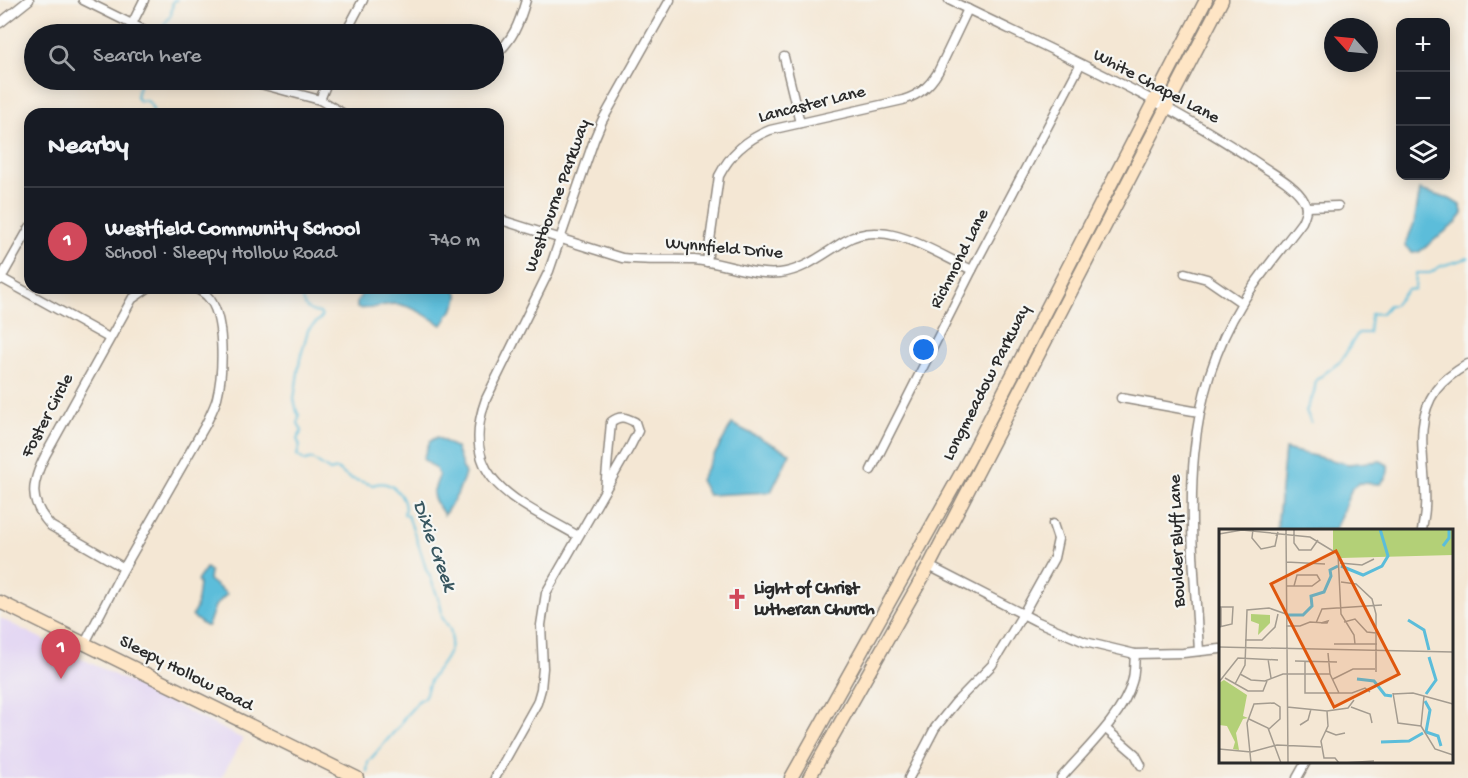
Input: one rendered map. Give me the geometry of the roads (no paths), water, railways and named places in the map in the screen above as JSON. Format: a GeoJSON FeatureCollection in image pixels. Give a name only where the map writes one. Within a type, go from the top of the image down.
{"type":"FeatureCollection","features":[{"type":"Feature","properties":{"kind":"street"},"geometry":{"type":"LineString","coordinates":[[0,23],[29,0]]}},
{"type":"Feature","properties":{"kind":"street"},"geometry":{"type":"LineString","coordinates":[[83,0],[132,24],[144,0]]}},
{"type":"Feature","properties":{"kind":"street"},"geometry":{"type":"LineString","coordinates":[[350,24],[363,0]]}},
{"type":"Feature","properties":{"kind":"street"},"geometry":{"type":"LineString","coordinates":[[504,48],[520,22],[526,0]]}},
{"type":"Feature","properties":{"kind":"street","name":"Westbourne Parkway"},"geometry":{"type":"LineString","coordinates":[[578,536],[513,498],[494,482],[483,462],[478,441],[480,414],[549,271],[598,130],[670,0]]}},
{"type":"Feature","properties":{"kind":"street","name":"White Chapel Lane"},"geometry":{"type":"LineString","coordinates":[[949,0],[1154,101],[1211,134],[1270,172],[1297,193],[1306,207]]}},
{"type":"Feature","properties":{"kind":"street","name":"Longmeadow Parkway"},"geometry":{"type":"LineString","coordinates":[[791,778],[969,459],[1206,0]]}},
{"type":"Feature","properties":{"kind":"street","name":"Longmeadow Parkway"},"geometry":{"type":"LineString","coordinates":[[809,778],[928,566],[1222,0]]}},
{"type":"Feature","properties":{"kind":"street","name":"Lancaster Lane"},"geometry":{"type":"LineString","coordinates":[[707,262],[719,176],[724,165],[739,148],[753,136],[903,100],[922,91],[933,82],[968,9]]}},
{"type":"Feature","properties":{"kind":"street"},"geometry":{"type":"LineString","coordinates":[[784,57],[800,123]]}},
{"type":"Feature","properties":{"kind":"street","name":"Richmond Lane"},"geometry":{"type":"LineString","coordinates":[[871,470],[972,270],[1080,65]]}},
{"type":"Feature","properties":{"kind":"street"},"geometry":{"type":"LineString","coordinates":[[283,90],[320,100],[334,108]]}},
{"type":"Feature","properties":{"kind":"street"},"geometry":{"type":"LineString","coordinates":[[320,100],[324,90]]}},
{"type":"Feature","properties":{"kind":"street"},"geometry":{"type":"LineString","coordinates":[[1306,207],[1338,206]]}},
{"type":"Feature","properties":{"kind":"street","name":"Boulder Bluff Lane"},"geometry":{"type":"LineString","coordinates":[[1199,651],[1190,501],[1192,463],[1199,412],[1215,360],[1242,303],[1302,222],[1306,214],[1306,207]]}},
{"type":"Feature","properties":{"kind":"street","name":"Wynnfield Drive"},"geometry":{"type":"LineString","coordinates":[[504,221],[621,258],[707,262],[757,272],[777,273],[795,270],[847,240],[881,233],[901,236],[972,270]]}},
{"type":"Feature","properties":{"kind":"street"},"geometry":{"type":"LineString","coordinates":[[24,237],[0,279],[24,292]]}},
{"type":"Feature","properties":{"kind":"street"},"geometry":{"type":"LineString","coordinates":[[1185,273],[1207,279],[1242,303]]}},
{"type":"Feature","properties":{"kind":"street"},"geometry":{"type":"LineString","coordinates":[[28,294],[109,338]]}},
{"type":"Feature","properties":{"kind":"street","name":"Foster Circle"},"geometry":{"type":"LineString","coordinates":[[124,568],[51,526],[42,516],[35,502],[33,487],[38,469],[109,338],[132,299],[139,294]]}},
{"type":"Feature","properties":{"kind":"street"},"geometry":{"type":"LineString","coordinates":[[85,643],[124,568],[206,424],[217,399],[222,365],[222,337],[217,314],[209,297],[204,294]]}},
{"type":"Feature","properties":{"kind":"street"},"geometry":{"type":"LineString","coordinates":[[1422,529],[1425,508],[1422,443],[1425,415],[1435,390],[1453,373],[1468,364]]}},
{"type":"Feature","properties":{"kind":"street"},"geometry":{"type":"LineString","coordinates":[[1121,398],[1199,412]]}},
{"type":"Feature","properties":{"kind":"street"},"geometry":{"type":"LineString","coordinates":[[495,778],[537,703],[542,689],[541,624],[546,593],[605,490],[638,431],[635,422],[626,417],[617,417],[611,422],[605,490]]}},
{"type":"Feature","properties":{"kind":"street"},"geometry":{"type":"LineString","coordinates":[[909,778],[935,728],[956,702],[993,665],[1023,614],[1054,558],[1058,539],[1053,524]]}},
{"type":"Feature","properties":{"kind":"street"},"geometry":{"type":"LineString","coordinates":[[928,566],[1023,614],[1085,642],[1135,654],[1219,649]]}},
{"type":"Feature","properties":{"kind":"street","name":"Sleepy Hollow Road"},"geometry":{"type":"LineString","coordinates":[[0,602],[356,778]]}},
{"type":"Feature","properties":{"kind":"street"},"geometry":{"type":"LineString","coordinates":[[1060,778],[1106,729],[1132,682],[1135,654]]}},
{"type":"Feature","properties":{"kind":"street"},"geometry":{"type":"LineString","coordinates":[[1106,729],[1135,754],[1141,765]]}},
{"type":"Feature","properties":{"kind":"street"},"geometry":{"type":"LineString","coordinates":[[1297,778],[1305,763]]}},
{"type":"Feature","properties":{"kind":"water"},"geometry":{"type":"Polygon","coordinates":[[[1420,190],[1450,199],[1460,205],[1463,214],[1456,223],[1419,252],[1412,252],[1405,246],[1414,223],[1420,190]]]}},
{"type":"Feature","properties":{"kind":"water"},"geometry":{"type":"Polygon","coordinates":[[[362,294],[458,294],[455,306],[442,325],[420,312],[401,305],[390,304],[367,309],[357,308],[357,302],[362,294]]]}},
{"type":"Feature","properties":{"kind":"water"},"geometry":{"type":"Polygon","coordinates":[[[732,424],[790,453],[771,492],[708,495],[700,480],[732,424]]]}},
{"type":"Feature","properties":{"kind":"water"},"geometry":{"type":"Polygon","coordinates":[[[437,437],[456,448],[465,474],[457,495],[444,515],[433,493],[439,476],[436,469],[423,459],[430,441],[437,437]]]}},
{"type":"Feature","properties":{"kind":"water"},"geometry":{"type":"Polygon","coordinates":[[[1285,449],[1348,464],[1381,461],[1388,465],[1385,478],[1380,484],[1359,483],[1352,488],[1335,529],[1277,529],[1285,449]]]}},
{"type":"Feature","properties":{"kind":"water"},"geometry":{"type":"Polygon","coordinates":[[[206,568],[210,571],[209,580],[227,594],[215,606],[208,626],[192,616],[196,608],[199,584],[197,581],[206,568]]]}},
{"type":"Feature","properties":{"kind":"waterway","name":"Dixie Creek"},"geometry":{"type":"LineString","coordinates":[[164,24],[171,15],[173,1],[177,0]]}},
{"type":"Feature","properties":{"kind":"waterway","name":"Dixie Creek"},"geometry":{"type":"LineString","coordinates":[[138,90],[136,97],[139,101],[146,100],[152,108]]}},
{"type":"Feature","properties":{"kind":"waterway"},"geometry":{"type":"LineString","coordinates":[[1311,422],[1306,411],[1314,393],[1316,380],[1341,361],[1358,333],[1369,333],[1371,314],[1382,313],[1389,305],[1394,305],[1407,290],[1415,289],[1416,273],[1430,273],[1441,266],[1468,258]]}},
{"type":"Feature","properties":{"kind":"waterway","name":"Dixie Creek"},"geometry":{"type":"LineString","coordinates":[[301,294],[307,308],[320,313],[322,317],[308,330],[300,359],[294,399],[299,415],[298,423],[302,431],[297,439],[300,446],[297,455],[305,461],[312,459],[330,471],[337,469],[349,478],[373,485],[379,483],[391,486],[401,495],[404,501],[404,514],[408,516],[438,598],[442,617],[450,628],[451,634],[448,653],[431,679],[425,695],[368,762],[367,772]]}},
{"type":"Feature","properties":{"kind":"place","name":"Light of Christ Lutheran Church"},"geometry":{"type":"Point","coordinates":[737,599]}},
{"type":"Feature","properties":{"kind":"place","name":"Westfield Community School"},"geometry":{"type":"Point","coordinates":[61,679]}}]}
